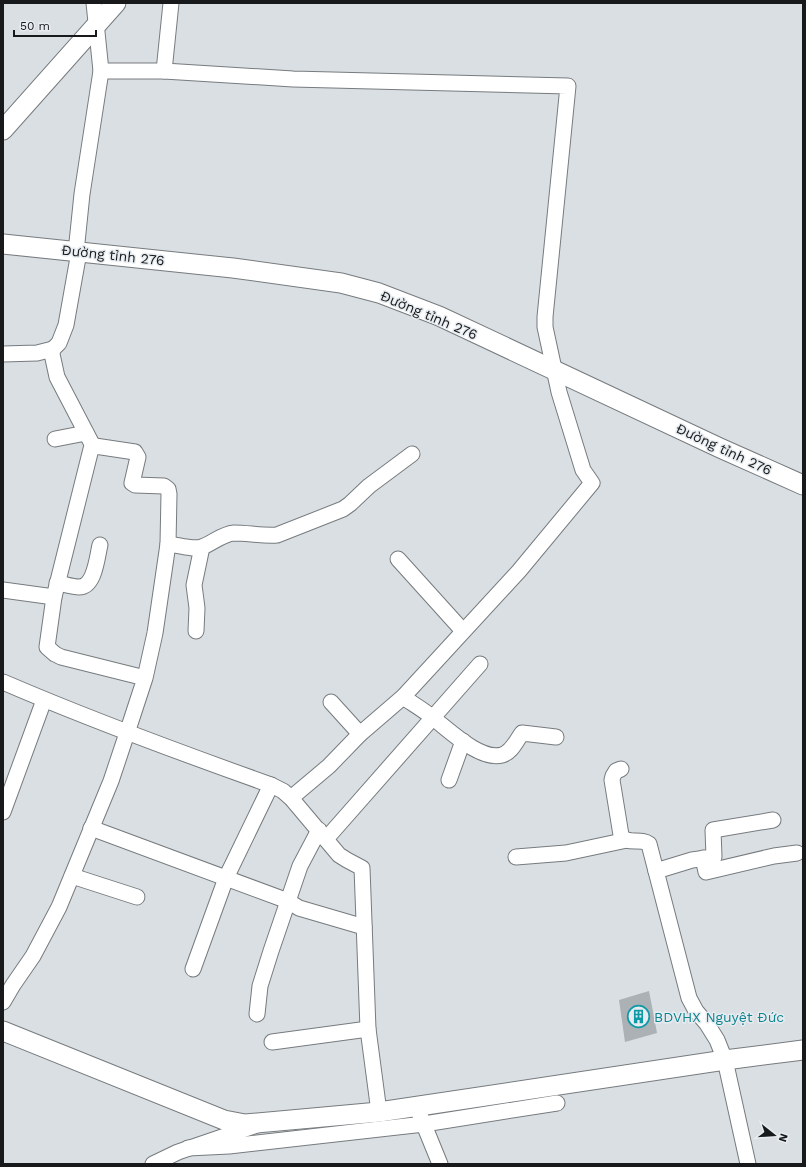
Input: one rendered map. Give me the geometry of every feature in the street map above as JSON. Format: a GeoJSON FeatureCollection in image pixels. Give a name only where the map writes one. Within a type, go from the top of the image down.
{"type":"FeatureCollection","features":[{"type":"Feature","properties":{"kind":"main road"},"geometry":{"type":"LineString","coordinates":[[3,130],[116,3]]}},
{"type":"Feature","properties":{"kind":"main road","name":"Đường tỉnh 276"},"geometry":{"type":"LineString","coordinates":[[3,244],[233,268],[341,283],[379,293],[421,308],[720,448],[803,485]]}},
{"type":"Feature","properties":{"kind":"main road"},"geometry":{"type":"LineString","coordinates":[[3,1031],[224,1120],[245,1124],[378,1112],[725,1060],[803,1050]]}},
{"type":"Feature","properties":{"kind":"street"},"geometry":{"type":"LineString","coordinates":[[3,354],[37,354],[53,349],[59,344],[66,325],[78,252],[82,194],[101,71],[94,3]]}},
{"type":"Feature","properties":{"kind":"street"},"geometry":{"type":"LineString","coordinates":[[164,71],[171,3]]}},
{"type":"Feature","properties":{"kind":"street"},"geometry":{"type":"LineString","coordinates":[[101,71],[164,71],[293,79],[568,86],[545,327],[559,392],[583,470],[592,483],[519,571],[403,697],[360,734],[329,766],[292,798]]}},
{"type":"Feature","properties":{"kind":"street"},"geometry":{"type":"LineString","coordinates":[[53,349],[52,354],[57,377],[93,446]]}},
{"type":"Feature","properties":{"kind":"street"},"geometry":{"type":"LineString","coordinates":[[55,439],[86,433]]}},
{"type":"Feature","properties":{"kind":"street"},"geometry":{"type":"LineString","coordinates":[[3,1002],[33,956],[59,907],[72,876],[111,781],[145,678],[155,634],[168,544],[168,489],[164,486],[135,485],[132,483],[138,457],[135,452],[93,446]]}},
{"type":"Feature","properties":{"kind":"street"},"geometry":{"type":"LineString","coordinates":[[93,446],[55,590],[47,647],[61,658],[145,678]]}},
{"type":"Feature","properties":{"kind":"street"},"geometry":{"type":"LineString","coordinates":[[168,544],[202,547],[224,535],[233,533],[266,536],[277,535],[343,509],[369,486],[412,454]]}},
{"type":"Feature","properties":{"kind":"street"},"geometry":{"type":"LineString","coordinates":[[3,590],[55,590],[86,585],[90,582],[94,573],[100,545]]}},
{"type":"Feature","properties":{"kind":"street"},"geometry":{"type":"LineString","coordinates":[[196,631],[197,608],[194,585],[202,547]]}},
{"type":"Feature","properties":{"kind":"street"},"geometry":{"type":"LineString","coordinates":[[398,559],[463,632]]}},
{"type":"Feature","properties":{"kind":"street"},"geometry":{"type":"LineString","coordinates":[[257,1014],[260,986],[300,866],[322,834],[433,717],[480,664]]}},
{"type":"Feature","properties":{"kind":"street"},"geometry":{"type":"LineString","coordinates":[[3,682],[127,733],[271,785],[292,798],[339,855],[362,868],[368,1029],[378,1112]]}},
{"type":"Feature","properties":{"kind":"street"},"geometry":{"type":"LineString","coordinates":[[403,697],[433,717],[463,741],[481,752],[493,756],[503,755],[511,749],[522,733],[556,737]]}},
{"type":"Feature","properties":{"kind":"street"},"geometry":{"type":"LineString","coordinates":[[3,812],[44,700]]}},
{"type":"Feature","properties":{"kind":"street"},"geometry":{"type":"LineString","coordinates":[[331,702],[360,734]]}},
{"type":"Feature","properties":{"kind":"street"},"geometry":{"type":"LineString","coordinates":[[449,780],[463,741]]}},
{"type":"Feature","properties":{"kind":"street"},"geometry":{"type":"LineString","coordinates":[[621,769],[614,772],[612,780],[621,835],[622,838],[627,840]]}},
{"type":"Feature","properties":{"kind":"street"},"geometry":{"type":"LineString","coordinates":[[193,969],[226,878],[271,785]]}},
{"type":"Feature","properties":{"kind":"street"},"geometry":{"type":"LineString","coordinates":[[656,871],[703,858],[714,857],[713,830],[773,820]]}},
{"type":"Feature","properties":{"kind":"street"},"geometry":{"type":"LineString","coordinates":[[91,828],[288,901],[299,908],[364,927]]}},
{"type":"Feature","properties":{"kind":"street"},"geometry":{"type":"LineString","coordinates":[[516,857],[566,853],[627,840],[644,841],[649,844],[689,998],[696,1011],[707,1024],[717,1040],[725,1060],[748,1164]]}},
{"type":"Feature","properties":{"kind":"street"},"geometry":{"type":"LineString","coordinates":[[703,858],[706,872],[774,856],[797,853]]}},
{"type":"Feature","properties":{"kind":"street"},"geometry":{"type":"LineString","coordinates":[[72,876],[137,897]]}},
{"type":"Feature","properties":{"kind":"street"},"geometry":{"type":"LineString","coordinates":[[272,1042],[368,1029]]}},
{"type":"Feature","properties":{"kind":"street"},"geometry":{"type":"LineString","coordinates":[[188,1148],[229,1146],[424,1124],[557,1104]]}},
{"type":"Feature","properties":{"kind":"street"},"geometry":{"type":"LineString","coordinates":[[416,1106],[440,1164]]}},
{"type":"Feature","properties":{"kind":"street"},"geometry":{"type":"LineString","coordinates":[[153,1164],[188,1148],[251,1128],[262,1123]]}},
{"type":"Feature","properties":{"kind":"building","name":"BDVHX Nguyệt Đức"},"geometry":{"type":"Polygon","coordinates":[[[649,991],[657,1033],[625,1042],[619,1000],[649,991]]]}},
{"type":"Feature","properties":{"kind":"place","name":"BDVHX Nguyệt Đức"},"geometry":{"type":"Point","coordinates":[638,1017]}}]}
